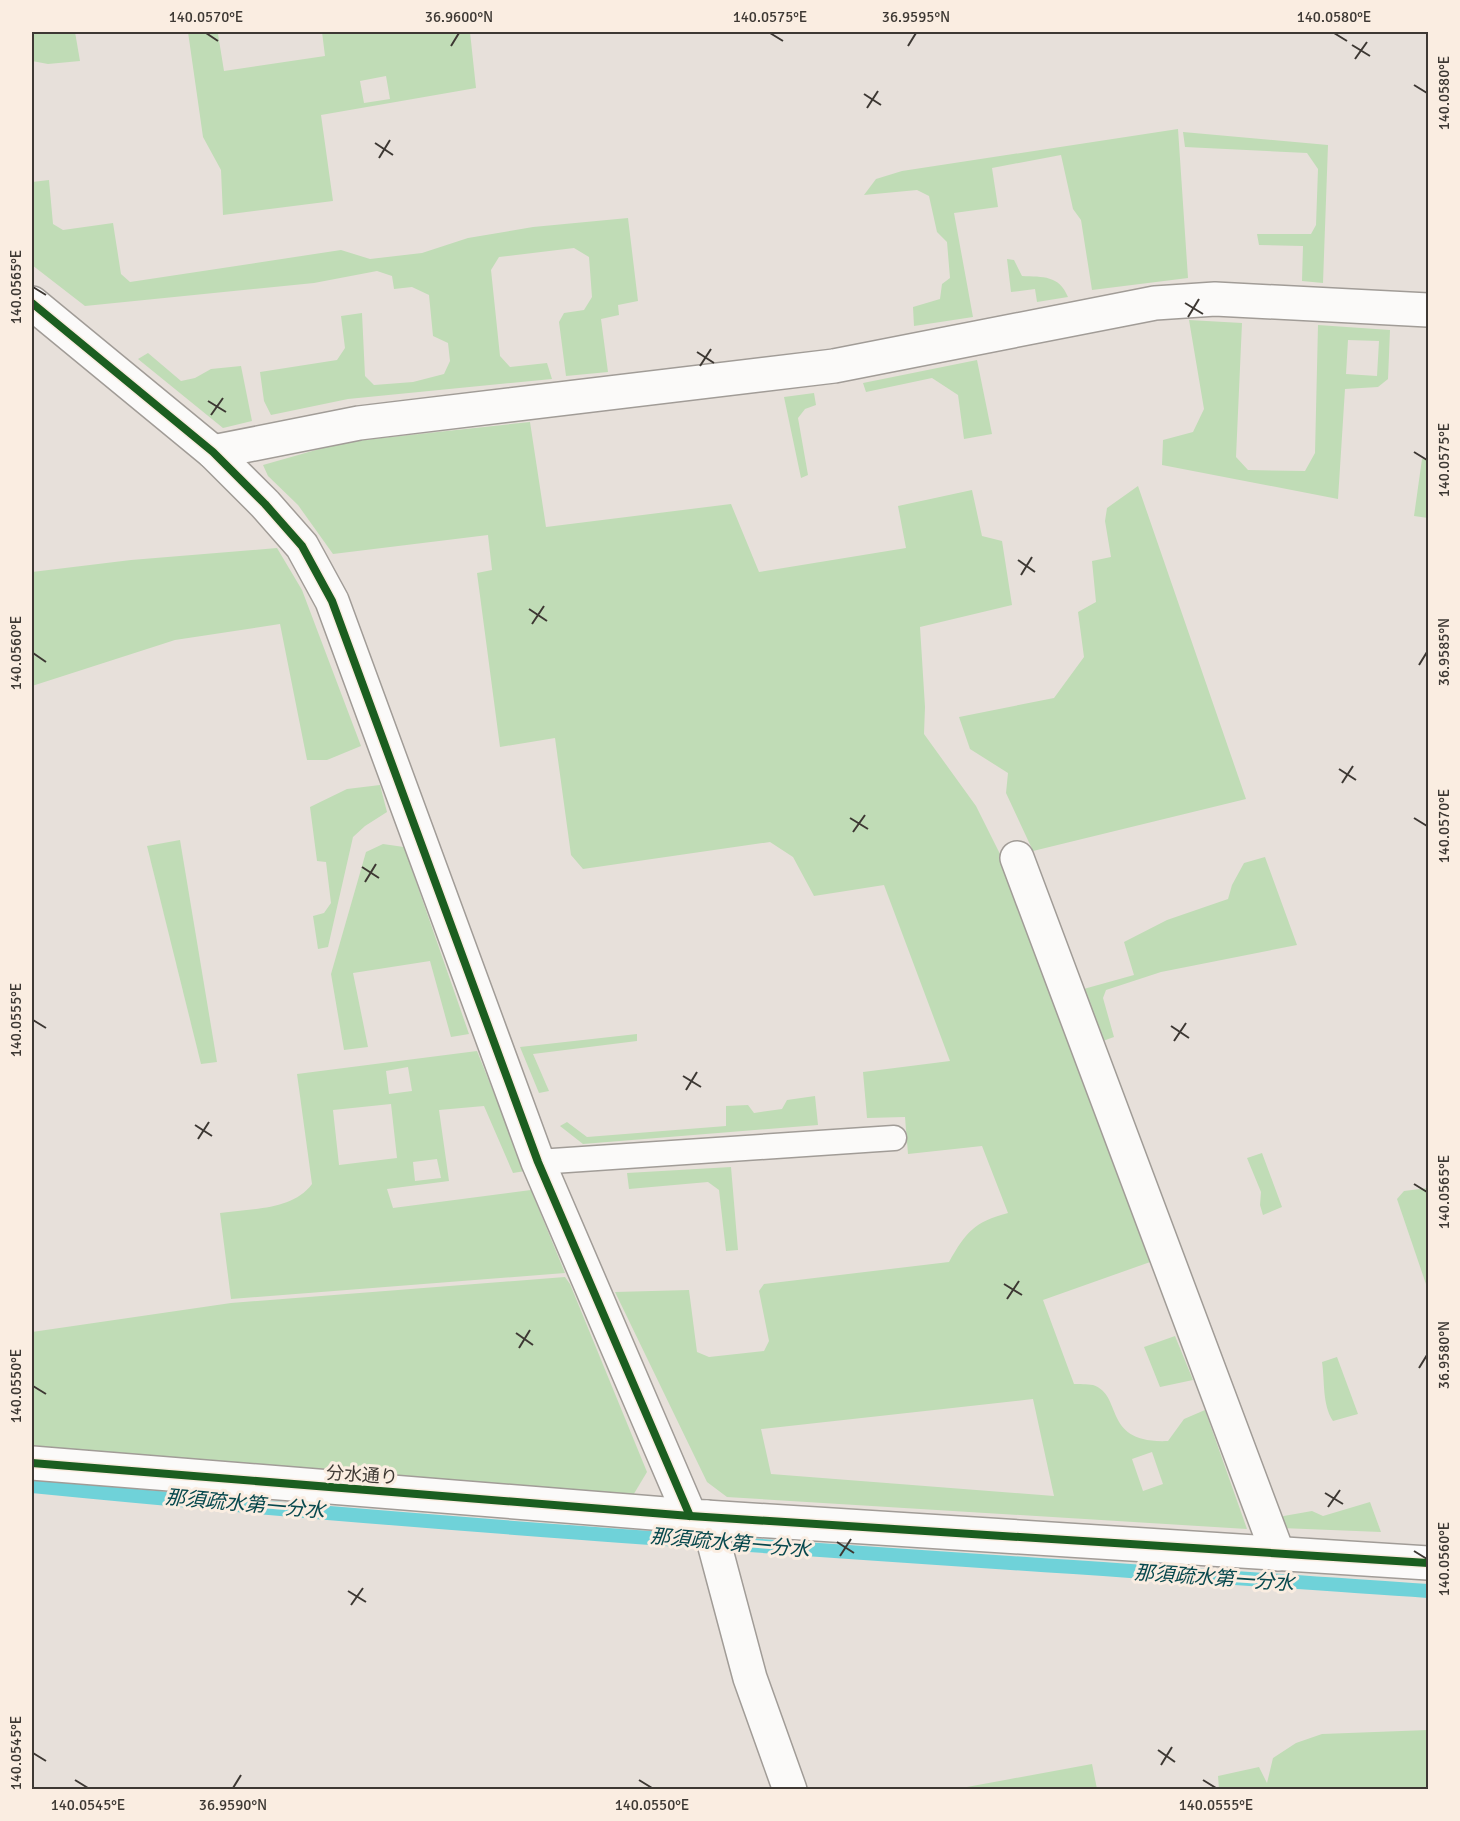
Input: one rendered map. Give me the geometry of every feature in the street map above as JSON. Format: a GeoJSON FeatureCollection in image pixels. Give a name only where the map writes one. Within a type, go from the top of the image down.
{"type":"FeatureCollection","features":[{"type":"Feature","properties":{"kind":"street"},"geometry":{"type":"LineString","coordinates":[[213,452],[359,423],[834,366],[1155,303],[1215,299],[1428,310]]}},
{"type":"Feature","properties":{"kind":"street"},"geometry":{"type":"LineString","coordinates":[[32,303],[213,452],[265,504],[302,546],[332,601],[538,1162],[699,1516],[750,1678],[790,1790]]}},
{"type":"Feature","properties":{"kind":"street"},"geometry":{"type":"LineString","coordinates":[[1017,858],[1278,1554]]}},
{"type":"Feature","properties":{"kind":"street","name":"分水通り"},"geometry":{"type":"LineString","coordinates":[[32,1463],[699,1516],[1428,1563]]}},
{"type":"Feature","properties":{"kind":"lane"},"geometry":{"type":"LineString","coordinates":[[538,1162],[894,1138]]}},
{"type":"Feature","properties":{"kind":"green space"},"geometry":{"type":"Polygon","coordinates":[[[32,32],[75,32],[80,61],[48,64],[32,61],[32,32]]]}},
{"type":"Feature","properties":{"kind":"green space"},"geometry":{"type":"Polygon","coordinates":[[[188,32],[233,32],[218,34],[224,71],[325,56],[322,32],[470,32],[476,88],[321,115],[333,201],[223,215],[221,170],[203,137],[188,32]],[[386,76],[360,81],[364,103],[390,99],[386,76]]]}},
{"type":"Feature","properties":{"kind":"green space"},"geometry":{"type":"Polygon","coordinates":[[[1178,129],[1188,278],[1092,290],[1081,220],[1073,209],[1061,155],[992,168],[998,207],[954,213],[973,317],[914,326],[913,307],[940,299],[942,284],[950,278],[947,242],[937,232],[929,196],[917,190],[864,195],[876,179],[902,171],[1178,129]]]}},
{"type":"Feature","properties":{"kind":"green space"},"geometry":{"type":"Polygon","coordinates":[[[1183,132],[1328,145],[1323,283],[1302,281],[1303,246],[1259,245],[1257,234],[1311,234],[1316,225],[1318,169],[1307,153],[1185,147],[1183,132]]]}},
{"type":"Feature","properties":{"kind":"green space"},"geometry":{"type":"Polygon","coordinates":[[[49,180],[53,224],[63,230],[113,223],[121,274],[130,282],[341,250],[370,259],[422,253],[468,238],[533,227],[628,218],[638,301],[618,305],[619,315],[601,319],[608,372],[566,376],[559,322],[564,313],[584,310],[592,297],[589,257],[574,248],[499,257],[491,270],[500,356],[510,367],[547,363],[552,379],[348,399],[271,415],[264,401],[260,372],[337,360],[345,348],[341,316],[362,313],[365,376],[374,385],[413,382],[444,374],[450,361],[448,343],[433,336],[429,295],[412,287],[394,289],[392,276],[377,271],[314,283],[85,306],[32,265],[32,182],[49,180]]]}},
{"type":"Feature","properties":{"kind":"green space"},"geometry":{"type":"Polygon","coordinates":[[[1007,259],[1014,260],[1022,276],[1043,277],[1055,281],[1068,297],[1037,302],[1035,289],[1011,292],[1007,259]]]}},
{"type":"Feature","properties":{"kind":"green space"},"geometry":{"type":"Polygon","coordinates":[[[1189,320],[1242,323],[1236,457],[1248,470],[1305,471],[1315,453],[1318,325],[1390,330],[1388,379],[1378,387],[1345,389],[1338,499],[1162,465],[1163,440],[1193,432],[1204,409],[1189,320]],[[1348,340],[1346,374],[1377,376],[1379,341],[1348,340]]]}},
{"type":"Feature","properties":{"kind":"green space"},"geometry":{"type":"Polygon","coordinates":[[[148,353],[181,381],[195,378],[211,369],[241,366],[252,421],[223,428],[138,359],[148,353]]]}},
{"type":"Feature","properties":{"kind":"green space"},"geometry":{"type":"Polygon","coordinates":[[[977,360],[992,434],[964,439],[958,395],[932,378],[866,392],[863,383],[977,360]]]}},
{"type":"Feature","properties":{"kind":"green space"},"geometry":{"type":"Polygon","coordinates":[[[814,393],[816,405],[805,409],[798,418],[808,475],[801,478],[784,397],[814,393]]]}},
{"type":"Feature","properties":{"kind":"green space"},"geometry":{"type":"Polygon","coordinates":[[[530,422],[546,527],[731,504],[759,572],[906,548],[898,506],[972,490],[982,536],[1002,541],[1012,605],[920,627],[925,707],[924,734],[976,806],[1013,880],[1153,1261],[1043,1300],[1074,1384],[1093,1385],[1102,1390],[1123,1427],[1132,1435],[1147,1440],[1168,1441],[1184,1419],[1205,1410],[1247,1529],[727,1497],[707,1482],[615,1292],[689,1290],[697,1352],[709,1357],[764,1351],[769,1341],[759,1291],[764,1284],[949,1262],[972,1230],[987,1220],[1008,1213],[982,1146],[908,1154],[905,1117],[867,1118],[863,1072],[950,1061],[884,885],[814,896],[793,857],[770,842],[583,869],[571,855],[555,738],[500,747],[477,573],[492,570],[488,535],[333,554],[298,505],[268,476],[263,465],[344,442],[530,422]],[[1033,1399],[761,1429],[771,1474],[1054,1496],[1033,1399]],[[1152,1452],[1132,1459],[1143,1491],[1163,1484],[1152,1452]]]}},
{"type":"Feature","properties":{"kind":"green space"},"geometry":{"type":"Polygon","coordinates":[[[1422,459],[1428,459],[1428,518],[1414,516],[1422,459]]]}},
{"type":"Feature","properties":{"kind":"green space"},"geometry":{"type":"Polygon","coordinates":[[[1138,486],[1246,799],[1033,851],[1006,793],[1008,773],[970,749],[959,717],[1054,698],[1084,657],[1078,612],[1096,602],[1092,561],[1111,557],[1105,521],[1107,508],[1138,486]]]}},
{"type":"Feature","properties":{"kind":"green space"},"geometry":{"type":"Polygon","coordinates":[[[277,548],[302,590],[361,746],[327,760],[307,760],[280,624],[175,640],[32,686],[32,572],[131,560],[277,548]]]}},
{"type":"Feature","properties":{"kind":"green space"},"geometry":{"type":"Polygon","coordinates":[[[380,785],[387,812],[353,837],[328,947],[318,949],[313,916],[324,913],[331,903],[326,862],[317,861],[310,807],[347,789],[380,785]]]}},
{"type":"Feature","properties":{"kind":"green space"},"geometry":{"type":"Polygon","coordinates":[[[180,840],[217,1062],[201,1064],[147,846],[180,840]]]}},
{"type":"Feature","properties":{"kind":"green space"},"geometry":{"type":"Polygon","coordinates":[[[383,844],[404,847],[469,1034],[451,1037],[430,961],[353,973],[368,1047],[344,1050],[331,974],[366,852],[383,844]]]}},
{"type":"Feature","properties":{"kind":"green space"},"geometry":{"type":"Polygon","coordinates":[[[1265,857],[1297,945],[1161,972],[1106,990],[1103,998],[1114,1037],[1100,1042],[1080,990],[1134,975],[1124,942],[1167,920],[1228,899],[1232,885],[1244,863],[1265,857]]]}},
{"type":"Feature","properties":{"kind":"green space"},"geometry":{"type":"Polygon","coordinates":[[[637,1034],[637,1041],[533,1054],[549,1091],[539,1093],[520,1047],[637,1034]]]}},
{"type":"Feature","properties":{"kind":"green space"},"geometry":{"type":"Polygon","coordinates":[[[477,1051],[525,1171],[513,1173],[484,1106],[439,1110],[449,1181],[387,1189],[393,1208],[531,1190],[565,1273],[231,1299],[220,1213],[282,1204],[304,1193],[312,1184],[297,1074],[477,1051]],[[408,1067],[386,1071],[389,1094],[412,1091],[408,1067]],[[391,1104],[333,1110],[339,1165],[397,1158],[391,1104]],[[437,1159],[413,1162],[415,1181],[441,1178],[437,1159]]]}},
{"type":"Feature","properties":{"kind":"green space"},"geometry":{"type":"Polygon","coordinates":[[[815,1096],[818,1125],[583,1144],[560,1126],[567,1122],[587,1137],[726,1126],[726,1106],[748,1105],[754,1113],[782,1109],[787,1100],[815,1096]]]}},
{"type":"Feature","properties":{"kind":"green space"},"geometry":{"type":"Polygon","coordinates":[[[1262,1153],[1282,1207],[1263,1215],[1260,1205],[1261,1192],[1247,1158],[1262,1153]]]}},
{"type":"Feature","properties":{"kind":"green space"},"geometry":{"type":"Polygon","coordinates":[[[731,1167],[738,1250],[726,1251],[719,1190],[708,1182],[629,1189],[627,1173],[731,1167]]]}},
{"type":"Feature","properties":{"kind":"green space"},"geometry":{"type":"Polygon","coordinates":[[[1428,1188],[1428,1290],[1397,1199],[1404,1191],[1428,1188]]]}},
{"type":"Feature","properties":{"kind":"green space"},"geometry":{"type":"Polygon","coordinates":[[[565,1277],[570,1284],[647,1472],[632,1497],[32,1456],[32,1332],[231,1303],[565,1277]]]}},
{"type":"Feature","properties":{"kind":"green space"},"geometry":{"type":"Polygon","coordinates":[[[1175,1336],[1193,1380],[1160,1387],[1144,1347],[1175,1336]]]}},
{"type":"Feature","properties":{"kind":"green space"},"geometry":{"type":"Polygon","coordinates":[[[1337,1357],[1358,1414],[1333,1421],[1325,1400],[1322,1362],[1337,1357]]]}},
{"type":"Feature","properties":{"kind":"green space"},"geometry":{"type":"Polygon","coordinates":[[[1370,1502],[1381,1532],[1281,1528],[1278,1517],[1312,1511],[1323,1516],[1370,1502]]]}},
{"type":"Feature","properties":{"kind":"green space"},"geometry":{"type":"Polygon","coordinates":[[[1428,1730],[1428,1789],[1219,1789],[1218,1776],[1259,1767],[1267,1783],[1273,1758],[1296,1743],[1322,1734],[1428,1730]]]}},
{"type":"Feature","properties":{"kind":"green space"},"geometry":{"type":"Polygon","coordinates":[[[1092,1764],[1097,1789],[956,1789],[1092,1764]]]}},
{"type":"Feature","properties":{"kind":"waterway","name":"那須疏水第一分水"},"geometry":{"type":"LineString","coordinates":[[32,1486],[555,1531],[1428,1591]]}},
{"type":"Feature","properties":{"kind":"cycle path"},"geometry":{"type":"LineString","coordinates":[[32,303],[213,452],[265,504],[302,546],[332,601],[538,1162],[690,1516]]}},
{"type":"Feature","properties":{"kind":"cycle path"},"geometry":{"type":"LineString","coordinates":[[32,1463],[690,1516],[1428,1563]]}}]}
